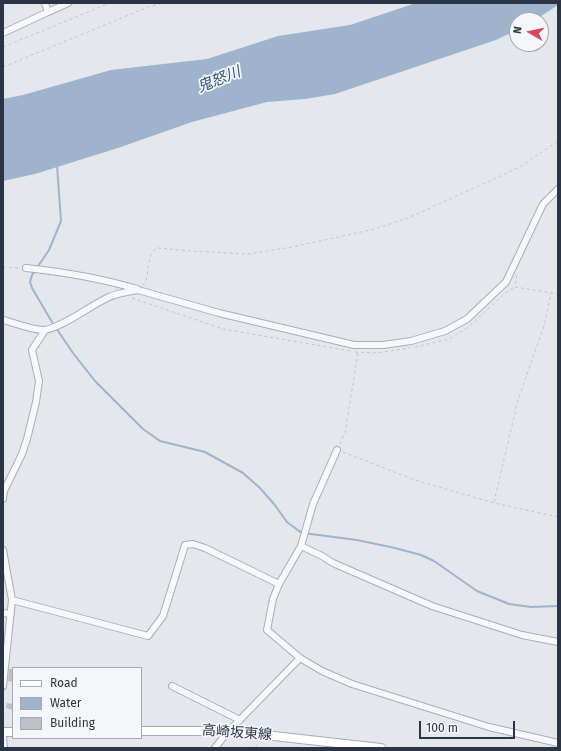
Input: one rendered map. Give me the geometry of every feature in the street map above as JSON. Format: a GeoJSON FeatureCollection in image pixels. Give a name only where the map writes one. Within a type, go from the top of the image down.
{"type":"FeatureCollection","features":[{"type":"Feature","properties":{"kind":"main road","name":"高崎坂東線"},"geometry":{"type":"LineString","coordinates":[[142,731],[229,731],[381,748]]}},
{"type":"Feature","properties":{"kind":"street"},"geometry":{"type":"LineString","coordinates":[[45,3],[48,12]]}},
{"type":"Feature","properties":{"kind":"street"},"geometry":{"type":"LineString","coordinates":[[3,33],[68,3]]}},
{"type":"Feature","properties":{"kind":"street"},"geometry":{"type":"LineString","coordinates":[[26,268],[66,272],[141,288],[219,313],[354,345],[383,345],[411,341],[445,331],[467,318],[506,282],[543,204],[558,189]]}},
{"type":"Feature","properties":{"kind":"street"},"geometry":{"type":"LineString","coordinates":[[3,320],[44,330],[57,326],[119,293],[125,293],[141,288]]}},
{"type":"Feature","properties":{"kind":"street"},"geometry":{"type":"LineString","coordinates":[[3,499],[4,490],[22,454],[32,420],[39,381],[32,350],[44,330]]}},
{"type":"Feature","properties":{"kind":"street"},"geometry":{"type":"LineString","coordinates":[[337,450],[313,504],[301,546],[279,584],[273,599],[267,630],[300,658],[322,671],[359,686],[489,727],[558,743]]}},
{"type":"Feature","properties":{"kind":"street"},"geometry":{"type":"LineString","coordinates":[[12,600],[148,636],[163,616],[185,545],[193,544],[205,548],[279,584]]}},
{"type":"Feature","properties":{"kind":"street"},"geometry":{"type":"LineString","coordinates":[[301,546],[333,563],[432,606],[522,635],[558,642]]}},
{"type":"Feature","properties":{"kind":"street"},"geometry":{"type":"LineString","coordinates":[[3,550],[12,600],[3,686]]}},
{"type":"Feature","properties":{"kind":"street"},"geometry":{"type":"LineString","coordinates":[[3,613],[11,614]]}},
{"type":"Feature","properties":{"kind":"street"},"geometry":{"type":"LineString","coordinates":[[216,748],[229,731],[300,658]]}},
{"type":"Feature","properties":{"kind":"street"},"geometry":{"type":"LineString","coordinates":[[172,686],[240,720]]}},
{"type":"Feature","properties":{"kind":"street"},"geometry":{"type":"LineString","coordinates":[[3,736],[4,748]]}},
{"type":"Feature","properties":{"kind":"path"},"geometry":{"type":"LineString","coordinates":[[3,47],[110,3]]}},
{"type":"Feature","properties":{"kind":"path"},"geometry":{"type":"LineString","coordinates":[[3,67],[148,7],[164,3]]}},
{"type":"Feature","properties":{"kind":"path"},"geometry":{"type":"LineString","coordinates":[[141,288],[146,282],[150,257],[153,251],[158,248],[248,254],[292,247],[375,229],[408,218],[520,167],[558,141]]}},
{"type":"Feature","properties":{"kind":"path"},"geometry":{"type":"LineString","coordinates":[[515,287],[518,271],[517,261]]}},
{"type":"Feature","properties":{"kind":"path"},"geometry":{"type":"LineString","coordinates":[[3,267],[26,268]]}},
{"type":"Feature","properties":{"kind":"path"},"geometry":{"type":"LineString","coordinates":[[125,293],[133,298],[160,309],[223,329],[358,352],[392,351],[449,339],[467,328],[508,291],[515,287],[558,294]]}},
{"type":"Feature","properties":{"kind":"path"},"geometry":{"type":"LineString","coordinates":[[494,503],[518,400],[544,326],[551,293]]}},
{"type":"Feature","properties":{"kind":"path"},"geometry":{"type":"LineString","coordinates":[[358,352],[345,433],[337,450],[415,480],[494,503],[558,517]]}},
{"type":"Feature","properties":{"kind":"water","name":"鬼怒川"},"geometry":{"type":"Polygon","coordinates":[[[416,3],[558,3],[558,5],[547,12],[509,12],[509,34],[496,40],[335,94],[305,99],[267,102],[192,122],[118,148],[35,174],[3,181],[3,99],[23,95],[111,70],[207,59],[278,36],[350,25],[416,3]]]}},
{"type":"Feature","properties":{"kind":"building"},"geometry":{"type":"Polygon","coordinates":[[[9,669],[12,669],[12,682],[8,681],[9,669]]]}},
{"type":"Feature","properties":{"kind":"building"},"geometry":{"type":"Polygon","coordinates":[[[7,703],[12,704],[12,710],[6,708],[7,703]]]}},
{"type":"Feature","properties":{"kind":"waterway"},"geometry":{"type":"LineString","coordinates":[[57,165],[61,221],[49,250],[32,275],[30,282],[52,322],[73,353],[95,381],[143,429],[160,441],[205,452],[243,473],[260,488],[287,522],[303,533],[357,540],[421,555],[434,561],[477,591],[509,604],[531,607],[558,606]]}}]}
